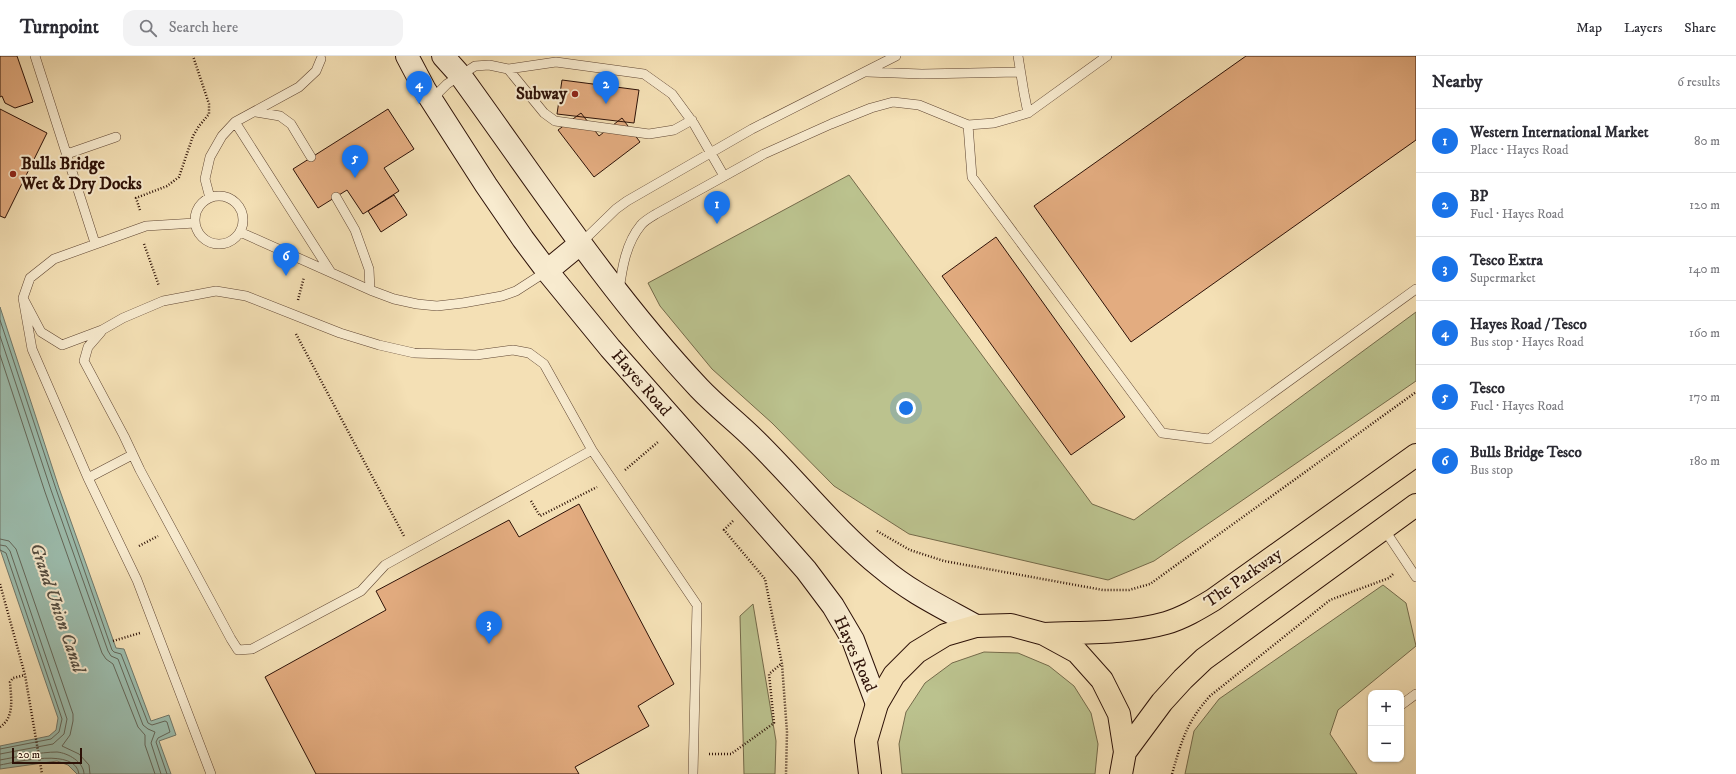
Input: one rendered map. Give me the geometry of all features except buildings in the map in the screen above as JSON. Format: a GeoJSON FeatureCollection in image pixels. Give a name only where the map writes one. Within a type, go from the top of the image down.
{"type":"FeatureCollection","features":[{"type":"Feature","properties":{"kind":"highway","name":"The Parkway"},"geometry":{"type":"LineString","coordinates":[[1044,634],[1131,629],[1166,623],[1192,613],[1213,600],[1416,454]]}},
{"type":"Feature","properties":{"kind":"highway"},"geometry":{"type":"LineString","coordinates":[[1125,752],[1162,702],[1204,659],[1416,505]]}},
{"type":"Feature","properties":{"kind":"highway"},"geometry":{"type":"LineString","coordinates":[[857,774],[877,704],[894,676],[917,652],[945,635],[976,626],[1010,625],[1044,634],[1077,652],[1102,680],[1119,714],[1125,752],[1121,774]]}},
{"type":"Feature","properties":{"kind":"highway"},"geometry":{"type":"LineString","coordinates":[[866,741],[870,774]]}},
{"type":"Feature","properties":{"kind":"street","name":"Hayes Road"},"geometry":{"type":"LineString","coordinates":[[407,56],[424,90],[494,197],[547,271],[610,348],[806,570],[833,606],[853,640],[877,704]]}},
{"type":"Feature","properties":{"kind":"street"},"geometry":{"type":"LineString","coordinates":[[443,56],[460,75],[581,244],[619,294],[700,388],[727,415],[756,440],[844,534],[882,568],[907,587],[976,626]]}},
{"type":"Feature","properties":{"kind":"street"},"geometry":{"type":"LineString","coordinates":[[547,271],[581,244]]}},
{"type":"Feature","properties":{"kind":"lane"},"geometry":{"type":"LineString","coordinates":[[35,56],[95,243]]}},
{"type":"Feature","properties":{"kind":"lane"},"geometry":{"type":"LineString","coordinates":[[581,244],[616,209],[752,130],[896,56]]}},
{"type":"Feature","properties":{"kind":"lane"},"geometry":{"type":"LineString","coordinates":[[1018,56],[1028,113]]}},
{"type":"Feature","properties":{"kind":"lane"},"geometry":{"type":"LineString","coordinates":[[619,294],[622,267],[631,240],[641,225],[656,214],[764,154],[831,124],[871,108],[893,102],[919,105],[968,125],[994,123],[1028,113],[1107,56]]}},
{"type":"Feature","properties":{"kind":"lane"},"geometry":{"type":"LineString","coordinates":[[210,198],[205,179],[210,157],[222,136],[235,122],[256,112],[298,87],[316,71],[321,59]]}},
{"type":"Feature","properties":{"kind":"lane"},"geometry":{"type":"LineString","coordinates":[[434,104],[439,92],[460,75],[475,66],[489,65],[508,69],[556,62],[644,74],[672,94],[692,120],[724,176]]}},
{"type":"Feature","properties":{"kind":"lane"},"geometry":{"type":"LineString","coordinates":[[508,69],[544,113],[556,121],[649,134],[674,130],[692,120]]}},
{"type":"Feature","properties":{"kind":"lane"},"geometry":{"type":"LineString","coordinates":[[866,72],[922,74],[1020,72]]}},
{"type":"Feature","properties":{"kind":"lane"},"geometry":{"type":"LineString","coordinates":[[256,112],[280,116],[290,124],[311,157]]}},
{"type":"Feature","properties":{"kind":"lane"},"geometry":{"type":"LineString","coordinates":[[235,122],[330,271]]}},
{"type":"Feature","properties":{"kind":"lane"},"geometry":{"type":"LineString","coordinates":[[968,125],[972,177],[1162,433],[1209,439],[1416,289]]}},
{"type":"Feature","properties":{"kind":"lane"},"geometry":{"type":"LineString","coordinates":[[67,154],[116,137]]}},
{"type":"Feature","properties":{"kind":"lane"},"geometry":{"type":"LineString","coordinates":[[223,197],[234,202],[239,208],[243,224],[240,232],[235,238],[229,242],[214,244],[201,236],[195,223],[198,208],[203,202],[210,198],[223,197]]}},
{"type":"Feature","properties":{"kind":"lane"},"geometry":{"type":"LineString","coordinates":[[336,197],[355,230],[369,269],[370,290]]}},
{"type":"Feature","properties":{"kind":"lane"},"geometry":{"type":"LineString","coordinates":[[195,223],[142,227],[95,243],[54,260],[30,278],[23,298],[32,349],[88,478],[137,580],[211,774]]}},
{"type":"Feature","properties":{"kind":"lane"},"geometry":{"type":"LineString","coordinates":[[240,232],[370,290],[394,299],[417,304],[437,306],[502,296],[516,291],[547,271]]}},
{"type":"Feature","properties":{"kind":"lane"},"geometry":{"type":"LineString","coordinates":[[23,298],[41,332],[62,345],[102,330],[123,318],[163,301],[216,291],[246,296],[340,333],[414,354],[476,355],[513,350],[530,353],[544,364],[592,450],[697,605],[693,774]]}},
{"type":"Feature","properties":{"kind":"lane"},"geometry":{"type":"LineString","coordinates":[[102,330],[88,347],[84,361],[124,436],[132,455],[238,650],[252,649],[361,591],[385,565],[592,450]]}},
{"type":"Feature","properties":{"kind":"lane"},"geometry":{"type":"LineString","coordinates":[[88,478],[132,455]]}},
{"type":"Feature","properties":{"kind":"lane"},"geometry":{"type":"LineString","coordinates":[[1384,529],[1416,576]]}},
{"type":"Feature","properties":{"kind":"lane"},"geometry":{"type":"LineString","coordinates":[[1404,703],[1416,694]]}},
{"type":"Feature","properties":{"kind":"path"},"geometry":{"type":"LineString","coordinates":[[163,301],[142,227],[136,198],[167,186],[179,177],[193,136],[209,114],[209,104],[193,56]]}},
{"type":"Feature","properties":{"kind":"path"},"geometry":{"type":"LineString","coordinates":[[307,261],[294,315],[294,329],[411,550]]}},
{"type":"Feature","properties":{"kind":"path"},"geometry":{"type":"LineString","coordinates":[[871,528],[910,550],[944,561],[1103,590],[1129,590],[1150,584],[1416,392]]}},
{"type":"Feature","properties":{"kind":"path"},"geometry":{"type":"LineString","coordinates":[[524,489],[540,516],[612,479],[658,442]]}},
{"type":"Feature","properties":{"kind":"path"},"geometry":{"type":"LineString","coordinates":[[729,524],[724,530],[765,579],[782,664],[787,732],[786,774]]}},
{"type":"Feature","properties":{"kind":"path"},"geometry":{"type":"LineString","coordinates":[[1172,774],[1188,726],[1198,710],[1210,696],[1330,600],[1388,578]]}},
{"type":"Feature","properties":{"kind":"path"},"geometry":{"type":"LineString","coordinates":[[0,584],[25,675],[42,774]]}},
{"type":"Feature","properties":{"kind":"path"},"geometry":{"type":"LineString","coordinates":[[693,754],[731,754],[774,723],[769,674],[782,664]]}},
{"type":"Feature","properties":{"kind":"path"},"geometry":{"type":"LineString","coordinates":[[0,727],[6,723],[11,716],[10,682],[13,678],[25,675]]}},
{"type":"Feature","properties":{"kind":"green space"},"geometry":{"type":"Polygon","coordinates":[[[849,175],[1092,504],[1134,520],[1416,312],[1416,381],[1154,561],[1108,580],[909,534],[834,486],[772,423],[712,369],[660,306],[648,283],[849,175]]]}},
{"type":"Feature","properties":{"kind":"green space"},"geometry":{"type":"Polygon","coordinates":[[[1383,585],[1406,603],[1416,646],[1338,710],[1330,734],[1357,774],[1185,774],[1194,731],[1219,699],[1383,585]]]}},
{"type":"Feature","properties":{"kind":"green space"},"geometry":{"type":"Polygon","coordinates":[[[753,604],[776,741],[775,774],[744,774],[740,616],[753,604]]]}},
{"type":"Feature","properties":{"kind":"green space"},"geometry":{"type":"Polygon","coordinates":[[[984,652],[1018,653],[1049,666],[1074,686],[1091,713],[1098,744],[1095,774],[902,774],[899,744],[906,712],[925,683],[952,663],[984,652]]]}},
{"type":"Feature","properties":{"kind":"water","name":"Grand Union Canal"},"geometry":{"type":"Polygon","coordinates":[[[0,307],[59,488],[116,648],[124,649],[151,721],[169,715],[176,735],[159,741],[171,774],[77,774],[68,765],[57,761],[0,769],[0,746],[49,736],[56,730],[58,718],[0,549],[0,307]]]}},
{"type":"Feature","properties":{"kind":"place","name":"Subway"},"geometry":{"type":"Point","coordinates":[575,94]}},
{"type":"Feature","properties":{"kind":"place","name":"Hayes Road / Tesco"},"geometry":{"type":"Point","coordinates":[419,104]}},
{"type":"Feature","properties":{"kind":"place","name":"BP"},"geometry":{"type":"Point","coordinates":[606,104]}},
{"type":"Feature","properties":{"kind":"place","name":"Bulls Bridge Wet & Dry Docks"},"geometry":{"type":"Point","coordinates":[13,174]}},
{"type":"Feature","properties":{"kind":"place","name":"Tesco"},"geometry":{"type":"Point","coordinates":[355,178]}},
{"type":"Feature","properties":{"kind":"place","name":"Western International Market"},"geometry":{"type":"Point","coordinates":[717,224]}},
{"type":"Feature","properties":{"kind":"place","name":"Bulls Bridge Tesco"},"geometry":{"type":"Point","coordinates":[286,276]}},
{"type":"Feature","properties":{"kind":"place","name":"Tesco Extra"},"geometry":{"type":"Point","coordinates":[489,644]}}]}
